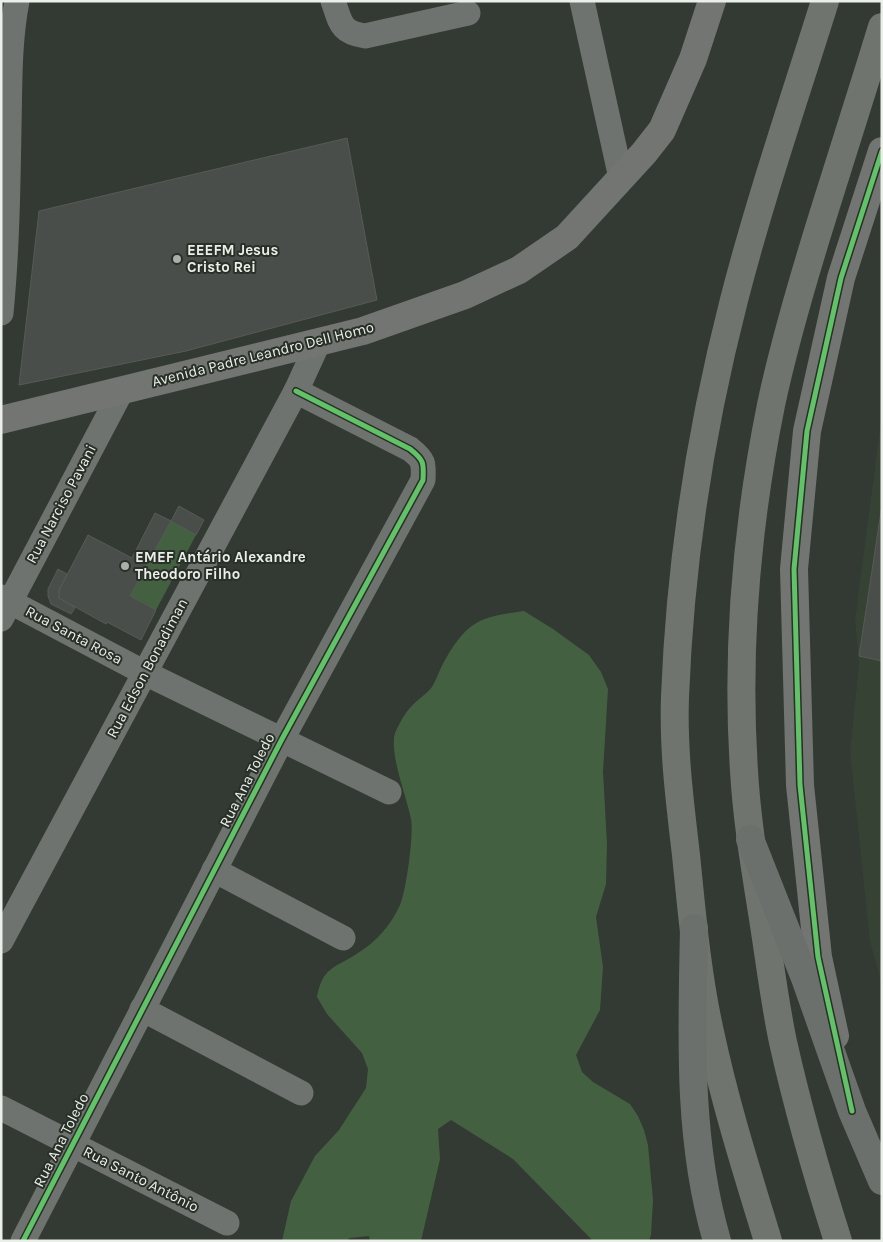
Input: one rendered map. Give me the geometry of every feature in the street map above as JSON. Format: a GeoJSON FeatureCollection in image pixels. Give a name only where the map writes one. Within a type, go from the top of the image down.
{"type":"FeatureCollection","features":[{"type":"Feature","properties":{"kind":"highway"},"geometry":{"type":"LineString","coordinates":[[750,839],[809,986],[852,1111],[882,1181]]}},
{"type":"Feature","properties":{"kind":"highway"},"geometry":{"type":"LineString","coordinates":[[694,928],[692,1063],[694,1110],[699,1160],[706,1199],[717,1241]]}},
{"type":"Feature","properties":{"kind":"main road"},"geometry":{"type":"LineString","coordinates":[[768,1241],[743,1159],[709,1030],[694,928],[677,779],[675,698],[680,619],[700,460],[733,302],[755,224],[825,1]]}},
{"type":"Feature","properties":{"kind":"main road"},"geometry":{"type":"LineString","coordinates":[[838,1241],[802,1120],[783,1040],[750,839],[744,771],[742,657],[749,553],[759,474],[772,404],[788,335],[882,28]]}},
{"type":"Feature","properties":{"kind":"street"},"geometry":{"type":"LineString","coordinates":[[333,1],[342,26],[351,34],[365,36],[468,13]]}},
{"type":"Feature","properties":{"kind":"street"},"geometry":{"type":"LineString","coordinates":[[582,1],[621,178]]}},
{"type":"Feature","properties":{"kind":"street","name":"Avenida Padre Leandro Dell Homo"},"geometry":{"type":"LineString","coordinates":[[1,420],[363,331],[465,295],[519,270],[567,237],[644,153],[662,130],[693,59],[712,1]]}},
{"type":"Feature","properties":{"kind":"street"},"geometry":{"type":"LineString","coordinates":[[1,313],[4,259],[6,93],[11,12]]}},
{"type":"Feature","properties":{"kind":"street"},"geometry":{"type":"LineString","coordinates":[[852,1111],[818,957],[800,784],[794,569],[807,430],[841,278],[882,151]]}},
{"type":"Feature","properties":{"kind":"street","name":"Rua Edson Bonadiman"},"geometry":{"type":"LineString","coordinates":[[1,941],[296,391],[319,341]]}},
{"type":"Feature","properties":{"kind":"street","name":"Rua Narciso Pavani"},"geometry":{"type":"LineString","coordinates":[[4,605],[122,390]]}},
{"type":"Feature","properties":{"kind":"street","name":"Rua Ana Toledo"},"geometry":{"type":"LineString","coordinates":[[23,1241],[282,739],[423,480],[424,466],[421,458],[410,449],[296,391]]}},
{"type":"Feature","properties":{"kind":"street","name":"Rua Santa Rosa"},"geometry":{"type":"LineString","coordinates":[[4,605],[389,792]]}},
{"type":"Feature","properties":{"kind":"street"},"geometry":{"type":"LineString","coordinates":[[214,870],[343,938]]}},
{"type":"Feature","properties":{"kind":"street"},"geometry":{"type":"LineString","coordinates":[[142,1009],[301,1094]]}},
{"type":"Feature","properties":{"kind":"street","name":"Rua Santo Antônio"},"geometry":{"type":"LineString","coordinates":[[1,1108],[228,1223]]}},
{"type":"Feature","properties":{"kind":"shaded area"},"geometry":{"type":"Polygon","coordinates":[[[882,413],[882,984],[870,942],[850,752],[859,663],[855,620],[882,413]]]}},
{"type":"Feature","properties":{"kind":"green space"},"geometry":{"type":"Polygon","coordinates":[[[171,521],[196,535],[156,610],[130,596],[171,521]]]}},
{"type":"Feature","properties":{"kind":"green space"},"geometry":{"type":"Polygon","coordinates":[[[524,611],[589,655],[601,672],[608,689],[603,772],[607,844],[606,884],[596,917],[603,967],[600,1010],[576,1055],[582,1072],[593,1082],[630,1104],[644,1130],[648,1145],[653,1200],[649,1241],[593,1241],[513,1159],[451,1120],[438,1129],[440,1159],[421,1241],[370,1241],[369,1236],[350,1238],[346,1241],[282,1241],[291,1201],[315,1156],[339,1130],[366,1088],[368,1069],[362,1053],[327,1014],[317,997],[326,974],[331,969],[365,949],[377,938],[388,926],[400,905],[409,863],[412,826],[395,757],[394,738],[396,731],[408,710],[432,687],[453,647],[469,628],[486,619],[524,611]]]}},
{"type":"Feature","properties":{"kind":"building"},"geometry":{"type":"Polygon","coordinates":[[[347,138],[377,300],[186,351],[19,385],[39,211],[347,138]]]}},
{"type":"Feature","properties":{"kind":"building"},"geometry":{"type":"Polygon","coordinates":[[[882,505],[882,661],[859,656],[882,505]]]}},
{"type":"Feature","properties":{"kind":"building"},"geometry":{"type":"Polygon","coordinates":[[[179,506],[204,520],[196,535],[171,521],[179,506]]]}},
{"type":"Feature","properties":{"kind":"building","name":"EMEF Antário Alexandre Theodoro Filho"},"geometry":{"type":"Polygon","coordinates":[[[155,513],[171,521],[130,596],[156,610],[141,640],[107,622],[106,624],[59,598],[59,590],[88,535],[132,558],[155,513]]]}},
{"type":"Feature","properties":{"kind":"building"},"geometry":{"type":"Polygon","coordinates":[[[58,569],[67,574],[59,590],[59,598],[75,608],[71,614],[51,604],[48,596],[48,589],[58,569]]]}},
{"type":"Feature","properties":{"kind":"cycle path"},"geometry":{"type":"LineString","coordinates":[[852,1111],[818,957],[800,785],[794,569],[807,431],[841,278],[882,151]]}},
{"type":"Feature","properties":{"kind":"cycle path"},"geometry":{"type":"LineString","coordinates":[[23,1241],[282,739],[423,480],[422,462],[410,449],[296,391]]}},
{"type":"Feature","properties":{"kind":"place","name":"EEEFM Jesus Cristo Rei"},"geometry":{"type":"Point","coordinates":[177,259]}},
{"type":"Feature","properties":{"kind":"place","name":"EMEF Antário Alexandre Theodoro Filho"},"geometry":{"type":"Point","coordinates":[125,566]}}]}
